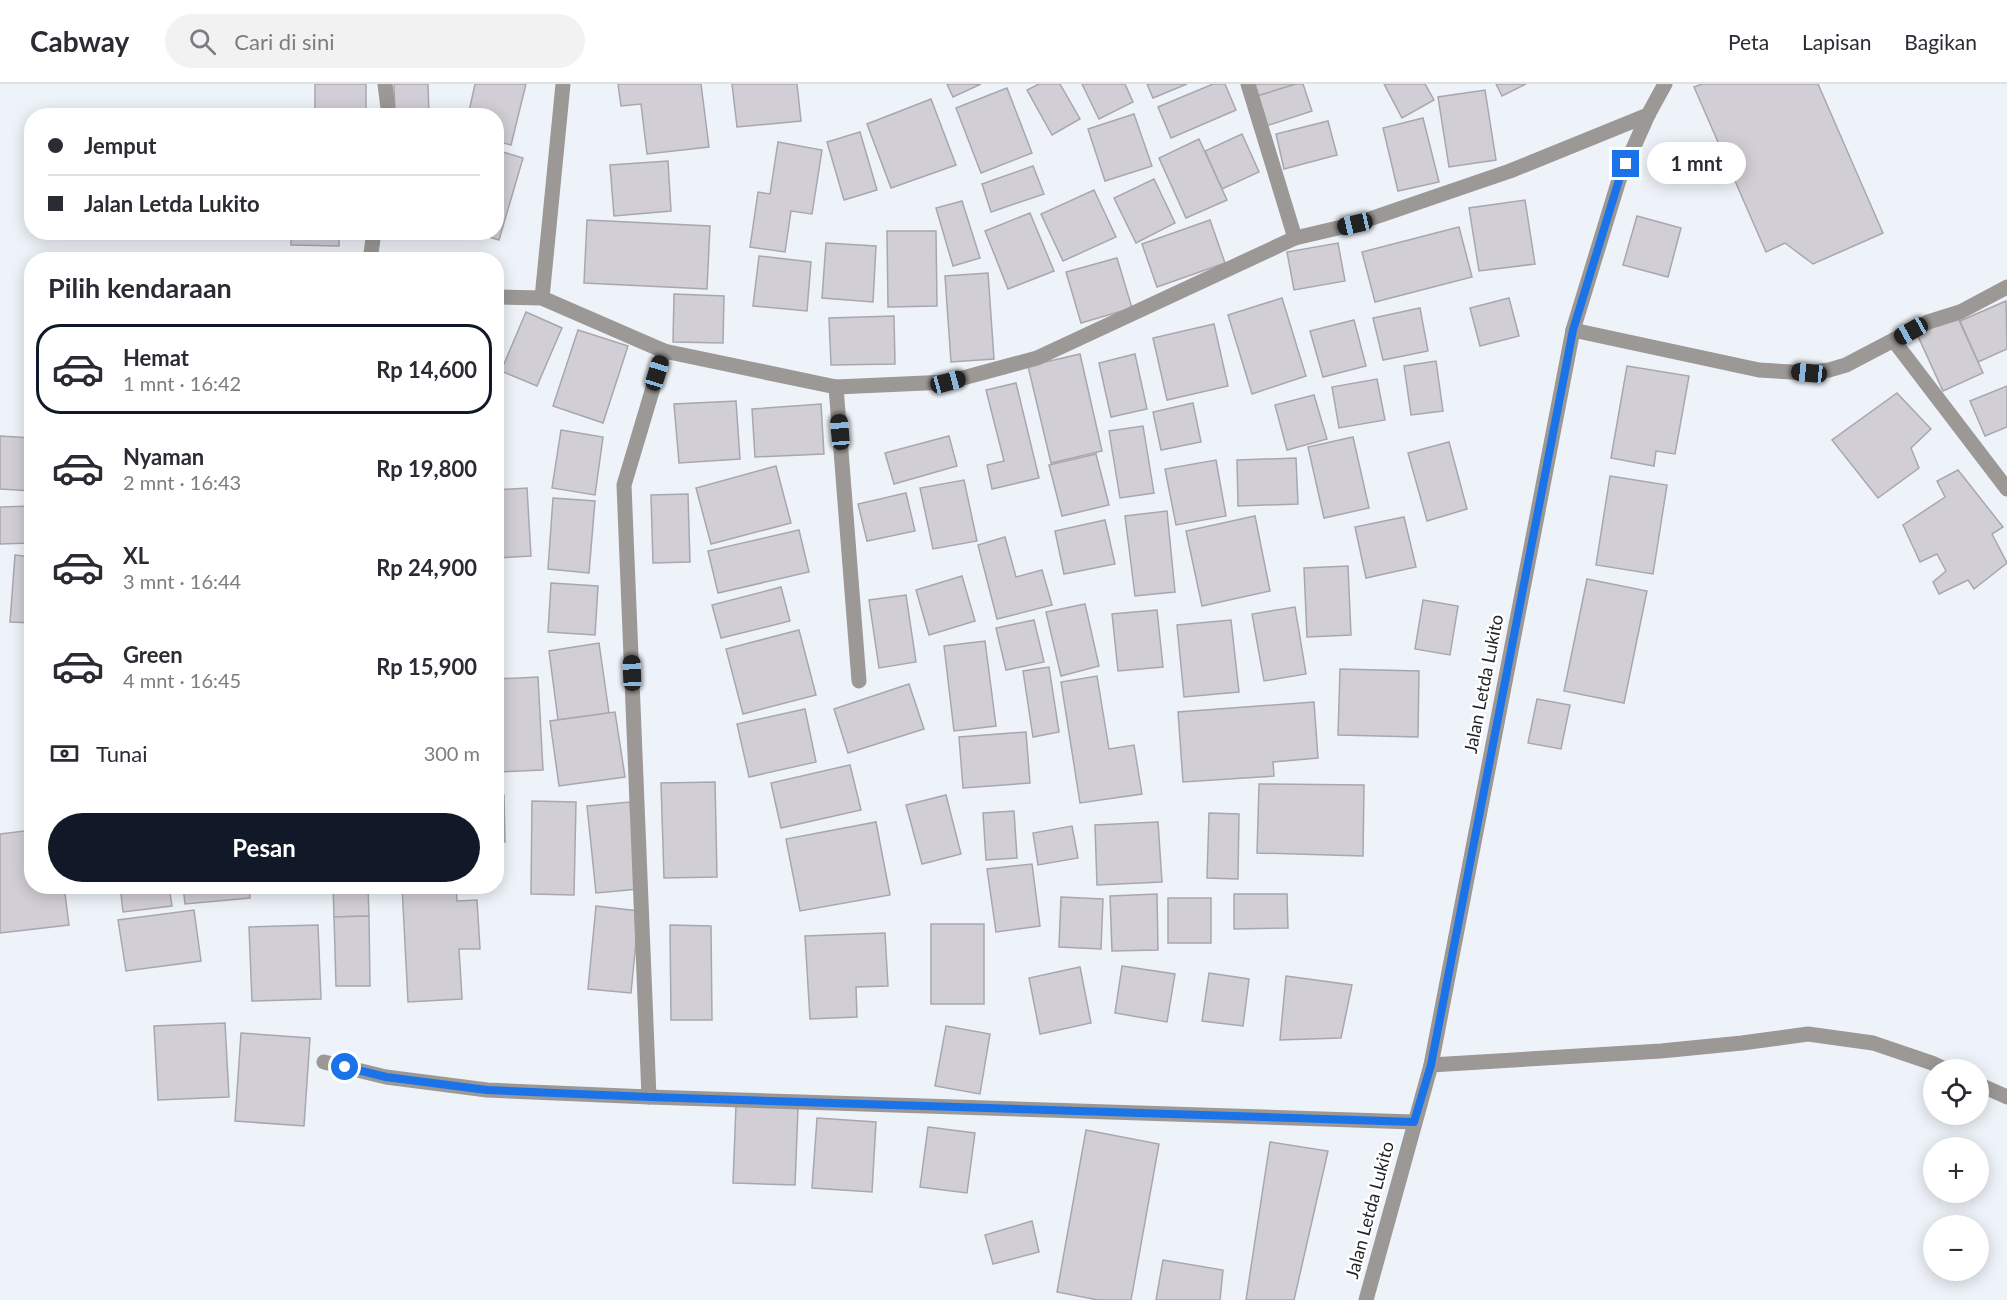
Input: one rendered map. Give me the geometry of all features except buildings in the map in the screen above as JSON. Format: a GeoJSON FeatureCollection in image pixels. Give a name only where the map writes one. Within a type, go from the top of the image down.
{"type":"FeatureCollection","features":[{"type":"Feature","properties":{"kind":"street"},"geometry":{"type":"LineString","coordinates":[[385,84],[388,108]]}},
{"type":"Feature","properties":{"kind":"street"},"geometry":{"type":"LineString","coordinates":[[542,298],[563,84]]}},
{"type":"Feature","properties":{"kind":"street"},"geometry":{"type":"LineString","coordinates":[[1248,84],[1295,238]]}},
{"type":"Feature","properties":{"kind":"street","name":"Jalan Letda Lukito"},"geometry":{"type":"LineString","coordinates":[[1366,1300],[1431,1065],[1573,330],[1619,180],[1648,115],[1665,84]]}},
{"type":"Feature","properties":{"kind":"street"},"geometry":{"type":"LineString","coordinates":[[504,297],[542,298],[664,351],[836,387],[948,382],[1036,358],[1295,238],[1355,224],[1510,171],[1648,115]]}},
{"type":"Feature","properties":{"kind":"street"},"geometry":{"type":"LineString","coordinates":[[1573,330],[1759,370],[1809,373],[1846,365],[1928,322],[1960,312],[2007,287]]}},
{"type":"Feature","properties":{"kind":"street"},"geometry":{"type":"LineString","coordinates":[[1894,341],[2007,489]]}},
{"type":"Feature","properties":{"kind":"street"},"geometry":{"type":"LineString","coordinates":[[649,1097],[624,485],[664,351]]}},
{"type":"Feature","properties":{"kind":"street"},"geometry":{"type":"LineString","coordinates":[[836,387],[859,681]]}},
{"type":"Feature","properties":{"kind":"street"},"geometry":{"type":"LineString","coordinates":[[1431,1065],[1661,1051],[1742,1044],[1808,1034],[1873,1043],[1923,1061]]}},
{"type":"Feature","properties":{"kind":"street"},"geometry":{"type":"LineString","coordinates":[[324,1062],[386,1077],[487,1090],[1414,1122]]}},
{"type":"Feature","properties":{"kind":"street"},"geometry":{"type":"LineString","coordinates":[[1989,1089],[2007,1096]]}},
{"type":"Feature","properties":{"kind":"route"},"geometry":{"type":"LineString","coordinates":[[345,1067],[386,1077],[487,1090],[1414,1122],[1431,1065],[1573,330],[1619,180],[1626,164]]}}]}
